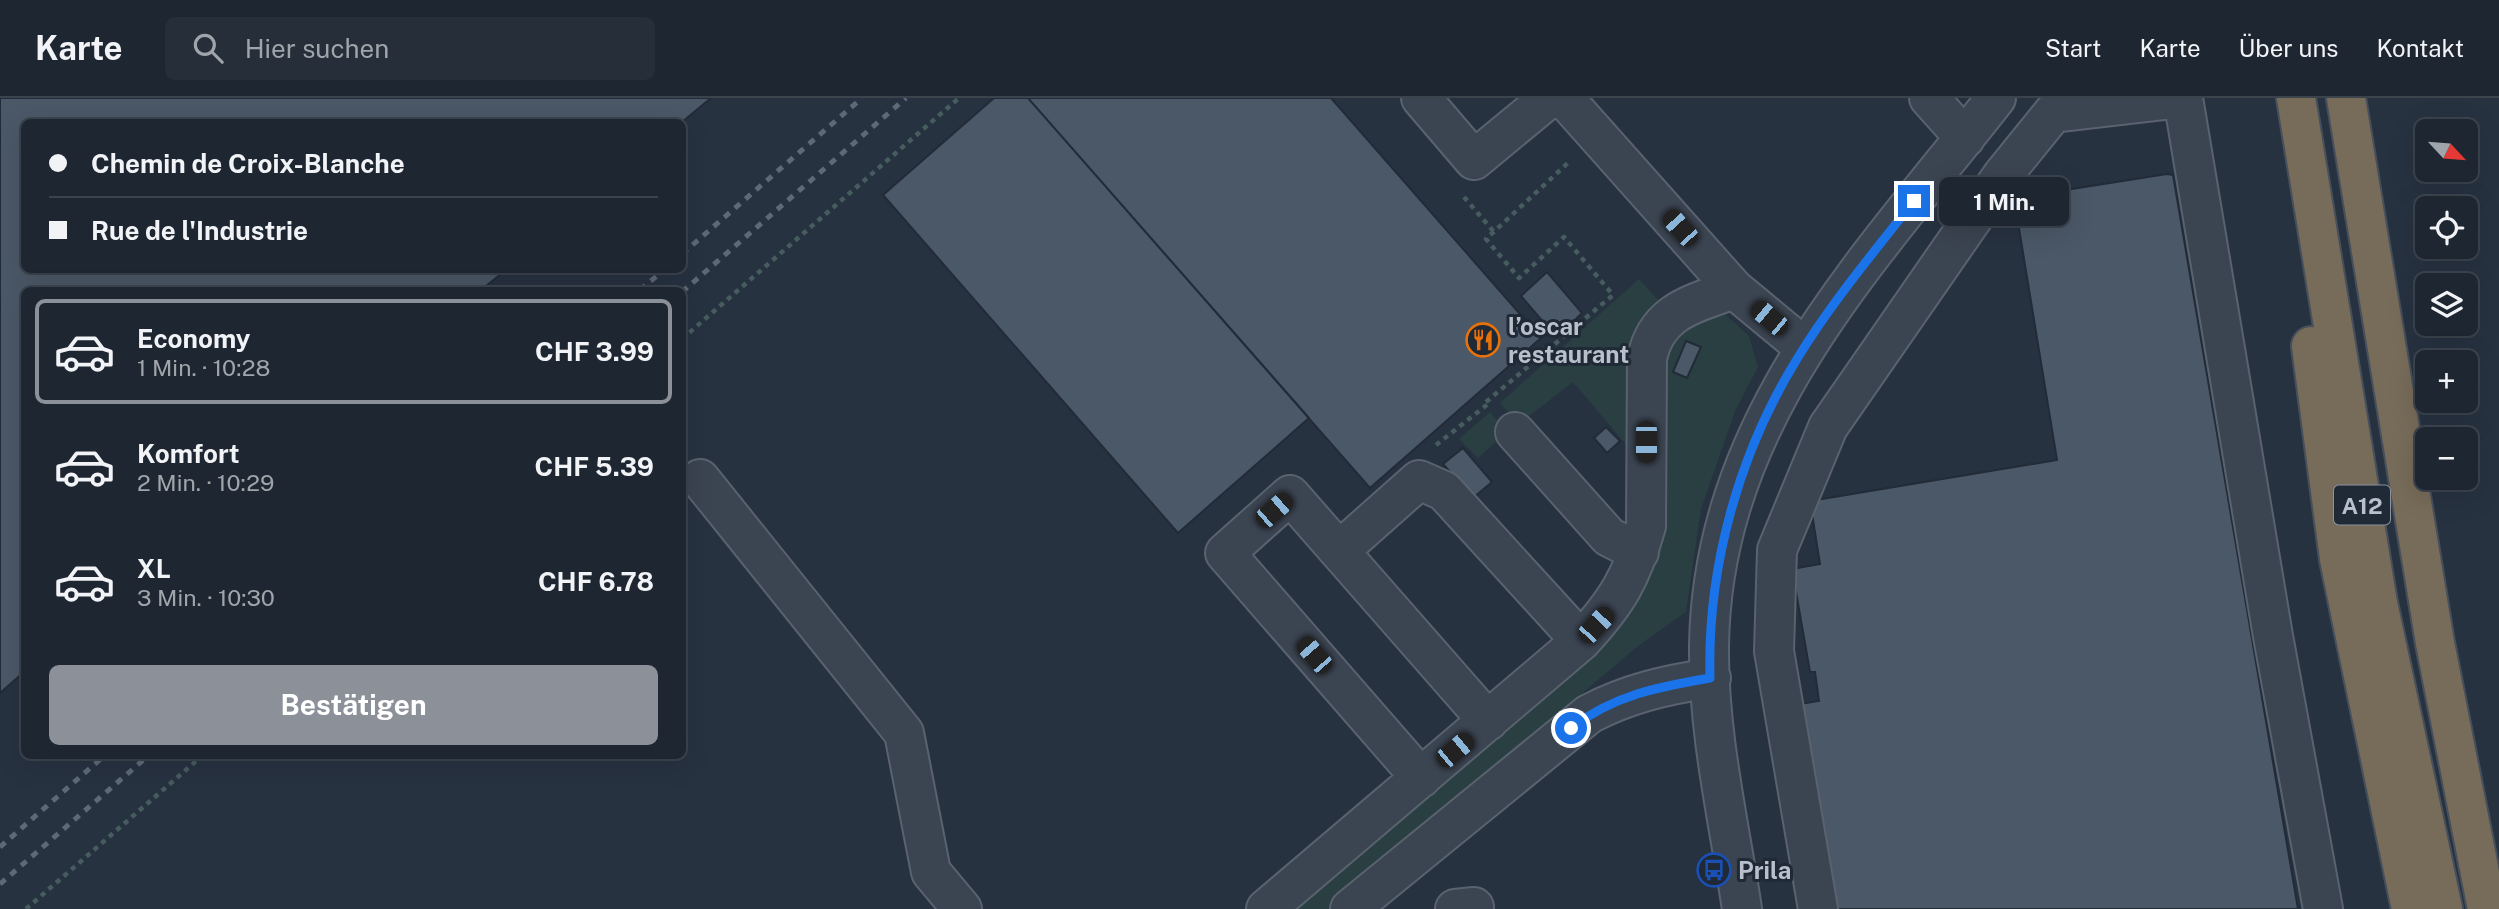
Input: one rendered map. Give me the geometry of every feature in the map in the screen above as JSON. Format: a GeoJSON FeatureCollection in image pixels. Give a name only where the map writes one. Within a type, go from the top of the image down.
{"type":"FeatureCollection","features":[{"type":"Feature","properties":{"kind":"highway"},"geometry":{"type":"LineString","coordinates":[[2278,98],[2339,559],[2411,909]]}},
{"type":"Feature","properties":{"kind":"highway","name":"A12"},"geometry":{"type":"LineString","coordinates":[[2297,98],[2378,603],[2443,909]]}},
{"type":"Feature","properties":{"kind":"highway","name":"A12"},"geometry":{"type":"LineString","coordinates":[[2346,98],[2425,589],[2487,909]]}},
{"type":"Feature","properties":{"kind":"street"},"geometry":{"type":"LineString","coordinates":[[1421,98],[1474,160],[1549,98]]}},
{"type":"Feature","properties":{"kind":"street"},"geometry":{"type":"LineString","coordinates":[[1564,98],[1734,289],[1804,347]]}},
{"type":"Feature","properties":{"kind":"street"},"geometry":{"type":"LineString","coordinates":[[1929,98],[1965,138]]}},
{"type":"Feature","properties":{"kind":"street"},"geometry":{"type":"LineString","coordinates":[[1742,909],[1717,750],[1710,678],[1713,600],[1734,502],[1761,427],[1804,347],[1850,282],[1996,98]]}},
{"type":"Feature","properties":{"kind":"street"},"geometry":{"type":"LineString","coordinates":[[1818,909],[1774,651],[1777,550],[1828,427],[2002,176],[2053,113],[2182,98],[2273,636],[2323,909]]}},
{"type":"Feature","properties":{"kind":"street"},"geometry":{"type":"LineString","coordinates":[[1266,909],[1488,722],[1581,640],[1611,608],[1639,552],[1646,526],[1647,358],[1650,344],[1660,327],[1677,310],[1734,289]]}},
{"type":"Feature","properties":{"kind":"street"},"geometry":{"type":"LineString","coordinates":[[1515,432],[1609,537],[1639,552]]}},
{"type":"Feature","properties":{"kind":"street"},"geometry":{"type":"LineString","coordinates":[[700,479],[904,733],[930,872],[962,909]]}},
{"type":"Feature","properties":{"kind":"street"},"geometry":{"type":"LineString","coordinates":[[1339,551],[1419,481],[1444,491],[1581,640]]}},
{"type":"Feature","properties":{"kind":"street"},"geometry":{"type":"LineString","coordinates":[[1422,778],[1225,553],[1290,495],[1488,722]]}},
{"type":"Feature","properties":{"kind":"street"},"geometry":{"type":"LineString","coordinates":[[1350,909],[1589,714],[1620,697],[1652,687],[1710,678]]}},
{"type":"Feature","properties":{"kind":"path"},"geometry":{"type":"LineString","coordinates":[[686,336],[959,98]]}},
{"type":"Feature","properties":{"kind":"path"},"geometry":{"type":"LineString","coordinates":[[1419,481],[1420,458],[1613,295],[1564,237],[1519,278],[1486,239],[1580,152]]}},
{"type":"Feature","properties":{"kind":"path"},"geometry":{"type":"LineString","coordinates":[[1486,402],[1515,432]]}},
{"type":"Feature","properties":{"kind":"path"},"geometry":{"type":"LineString","coordinates":[[26,909],[199,759]]}},
{"type":"Feature","properties":{"kind":"green space"},"geometry":{"type":"Polygon","coordinates":[[[1639,279],[1660,302],[1637,328],[1628,356],[1629,448],[1573,382],[1519,424],[1500,403],[1639,279]]]}},
{"type":"Feature","properties":{"kind":"green space"},"geometry":{"type":"Polygon","coordinates":[[[1726,315],[1749,336],[1758,367],[1736,409],[1701,509],[1686,612],[1638,646],[1328,909],[1289,909],[1607,636],[1671,340],[1695,319],[1726,315]]]}},
{"type":"Feature","properties":{"kind":"green space"},"geometry":{"type":"Polygon","coordinates":[[[1490,412],[1507,432],[1478,458],[1459,439],[1490,412]]]}},
{"type":"Feature","properties":{"kind":"building"},"geometry":{"type":"Polygon","coordinates":[[[0,98],[711,98],[686,119],[21,119],[21,273],[502,273],[485,287],[21,287],[21,675],[0,693],[0,98]]]}},
{"type":"Feature","properties":{"kind":"building"},"geometry":{"type":"Polygon","coordinates":[[[994,98],[1028,98],[1309,418],[1178,533],[883,195],[994,98]]]}},
{"type":"Feature","properties":{"kind":"building"},"geometry":{"type":"Polygon","coordinates":[[[1028,98],[1331,98],[1541,338],[1370,488],[1028,98]]]}},
{"type":"Feature","properties":{"kind":"building"},"geometry":{"type":"Polygon","coordinates":[[[2173,175],[2298,909],[1835,909],[1800,704],[1819,701],[1815,672],[1810,672],[1792,569],[1820,564],[1810,501],[2057,460],[2014,198],[2173,175]]]}},
{"type":"Feature","properties":{"kind":"building"},"geometry":{"type":"Polygon","coordinates":[[[1547,272],[1582,313],[1557,338],[1521,296],[1547,272]]]}},
{"type":"Feature","properties":{"kind":"building"},"geometry":{"type":"Polygon","coordinates":[[[1686,341],[1701,347],[1687,378],[1673,372],[1686,341]]]}},
{"type":"Feature","properties":{"kind":"building"},"geometry":{"type":"Polygon","coordinates":[[[1606,427],[1620,441],[1607,453],[1594,438],[1606,427]]]}},
{"type":"Feature","properties":{"kind":"building"},"geometry":{"type":"Polygon","coordinates":[[[1463,448],[1492,482],[1473,498],[1443,464],[1463,448]]]}},
{"type":"Feature","properties":{"kind":"railway"},"geometry":{"type":"LineString","coordinates":[[686,251],[862,98]]}},
{"type":"Feature","properties":{"kind":"railway"},"geometry":{"type":"LineString","coordinates":[[686,289],[906,98]]}},
{"type":"Feature","properties":{"kind":"railway"},"geometry":{"type":"LineString","coordinates":[[644,287],[660,273]]}},
{"type":"Feature","properties":{"kind":"railway"},"geometry":{"type":"LineString","coordinates":[[0,847],[101,759]]}},
{"type":"Feature","properties":{"kind":"railway"},"geometry":{"type":"LineString","coordinates":[[0,884],[145,759]]}},
{"type":"Feature","properties":{"kind":"place","name":"l’oscar restaurant"},"geometry":{"type":"Point","coordinates":[1483,340]}},
{"type":"Feature","properties":{"kind":"place","name":"Prila"},"geometry":{"type":"Point","coordinates":[1714,870]}},
{"type":"Feature","properties":{"kind":"route"},"geometry":{"type":"LineString","coordinates":[[1571,728],[1589,714],[1620,697],[1652,687],[1710,678],[1710,625],[1716,577],[1734,502],[1761,427],[1784,381],[1813,334],[1914,201]]}}]}
